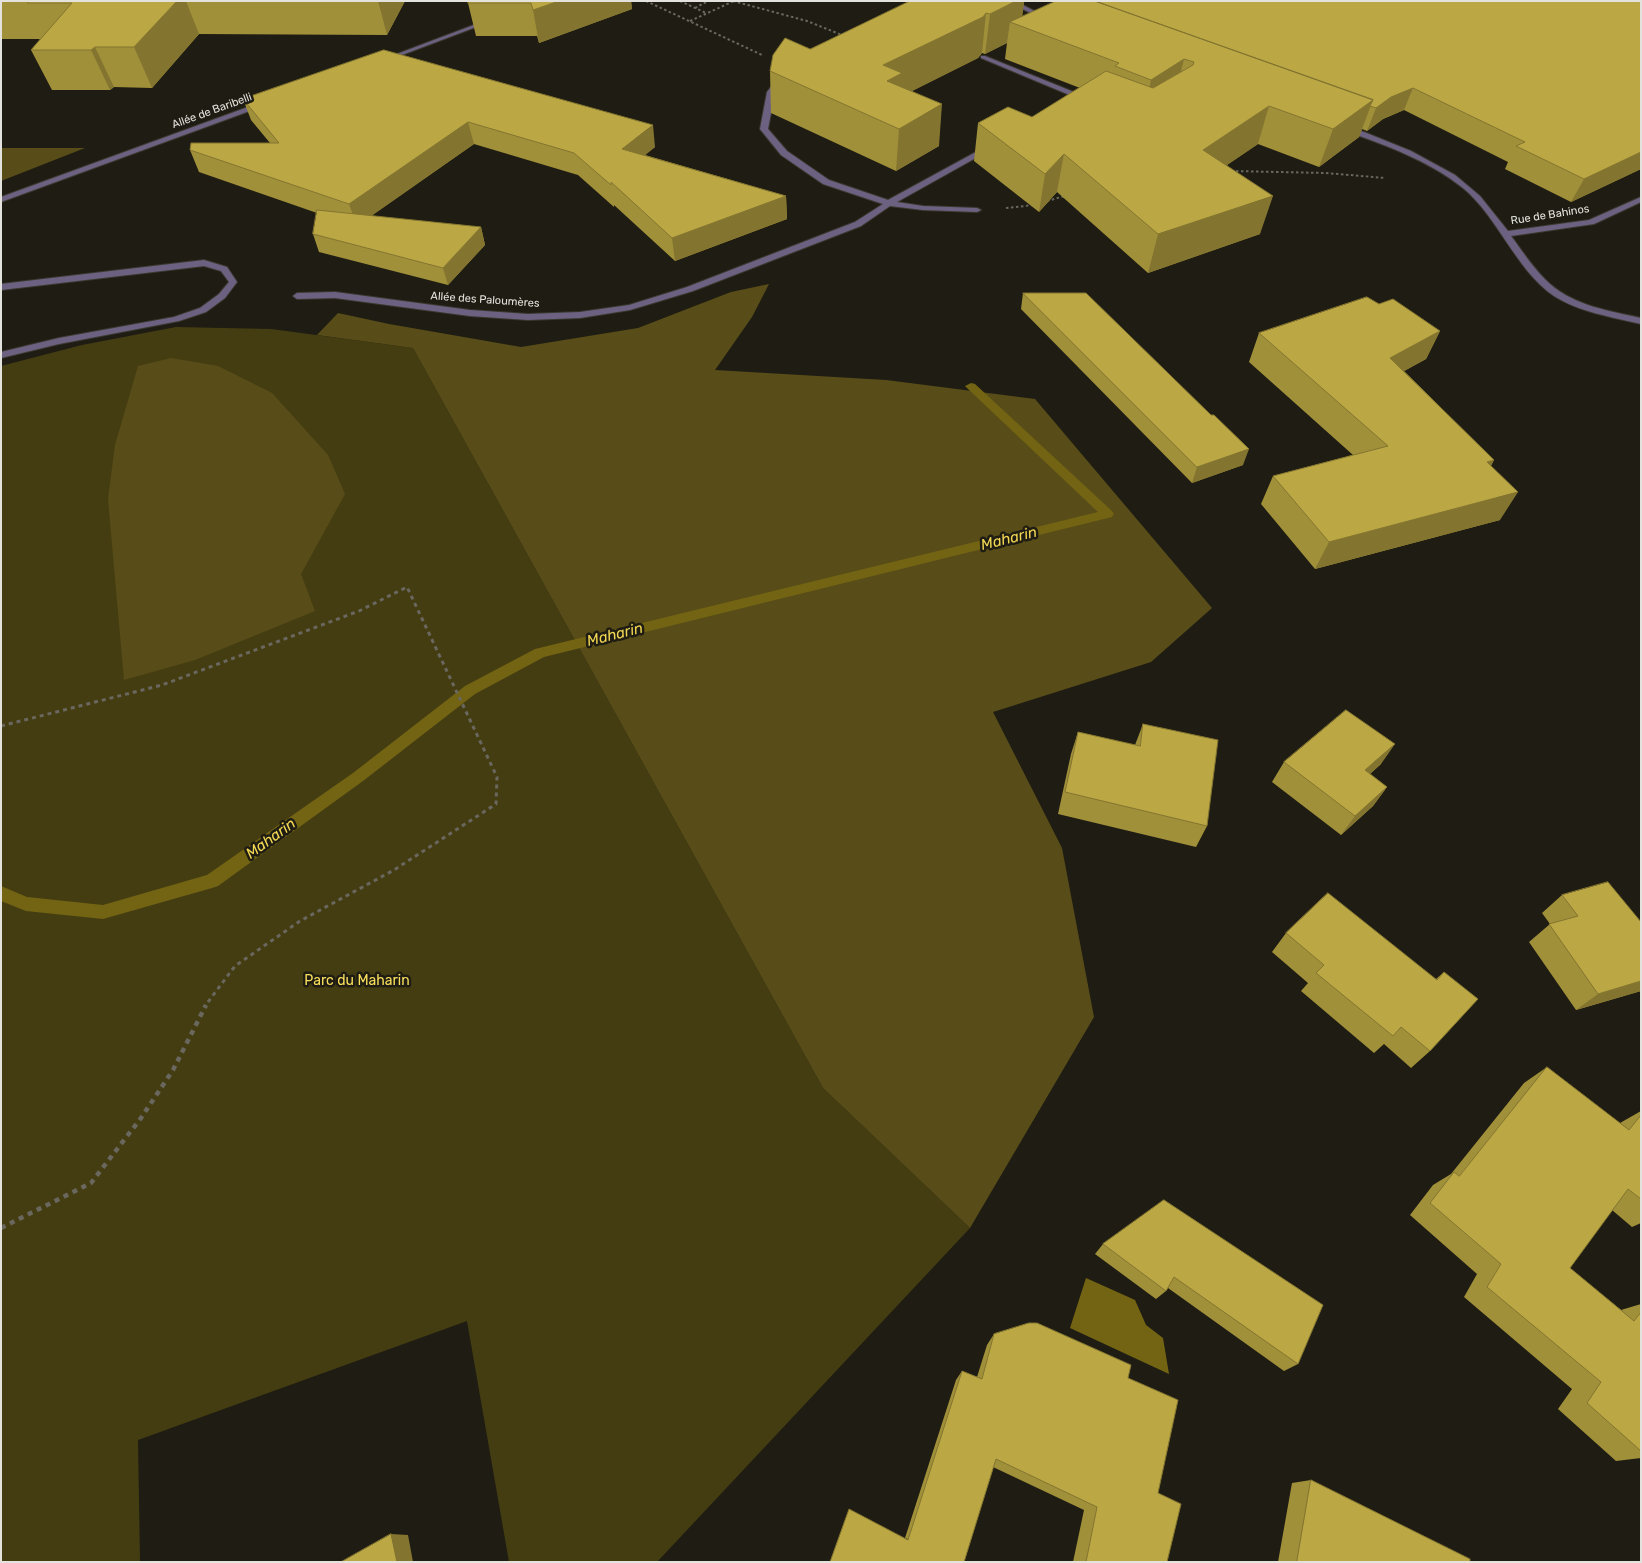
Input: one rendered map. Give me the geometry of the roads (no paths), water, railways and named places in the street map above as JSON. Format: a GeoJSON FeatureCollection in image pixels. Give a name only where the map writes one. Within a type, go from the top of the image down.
{"type":"FeatureCollection","features":[{"type":"Feature","properties":{"kind":"street"},"geometry":{"type":"LineString","coordinates":[[1008,1],[1057,22]]}},
{"type":"Feature","properties":{"kind":"street"},"geometry":{"type":"LineString","coordinates":[[379,62],[493,20]]}},
{"type":"Feature","properties":{"kind":"street"},"geometry":{"type":"LineString","coordinates":[[982,57],[1098,103]]}},
{"type":"Feature","properties":{"kind":"street"},"geometry":{"type":"LineString","coordinates":[[783,75],[771,92],[764,129],[784,153],[826,182],[889,203],[922,208],[977,210]]}},
{"type":"Feature","properties":{"kind":"street"},"geometry":{"type":"LineString","coordinates":[[1072,100],[1080,96]]}},
{"type":"Feature","properties":{"kind":"street","name":"Allée de Baribelli"},"geometry":{"type":"LineString","coordinates":[[1,200],[269,102]]}},
{"type":"Feature","properties":{"kind":"street"},"geometry":{"type":"LineString","coordinates":[[1343,126],[1398,146],[1432,163],[1467,188],[1506,234]]}},
{"type":"Feature","properties":{"kind":"street","name":"Allée des Paloumères"},"geometry":{"type":"LineString","coordinates":[[297,296],[335,295],[470,313],[528,317],[580,315],[630,306],[690,289],[858,224],[889,203],[999,142]]}},
{"type":"Feature","properties":{"kind":"street","name":"Rue de Bahinos"},"geometry":{"type":"LineString","coordinates":[[1641,199],[1591,222],[1506,234],[1533,271],[1547,286],[1560,295],[1576,304],[1641,320]]}},
{"type":"Feature","properties":{"kind":"street"},"geometry":{"type":"LineString","coordinates":[[1,287],[204,263],[224,269],[233,282],[222,296],[203,310],[176,318],[59,341],[1,355]]}},
{"type":"Feature","properties":{"kind":"waterway","name":"Maharin"},"geometry":{"type":"LineString","coordinates":[[1,893],[26,904],[103,912],[212,881],[358,777],[470,690],[540,653],[1108,514],[971,386]]}},
{"type":"Feature","properties":{"kind":"park label","name":"Parc du Maharin"},"geometry":{"type":"Point","coordinates":[357,981]}}]}
